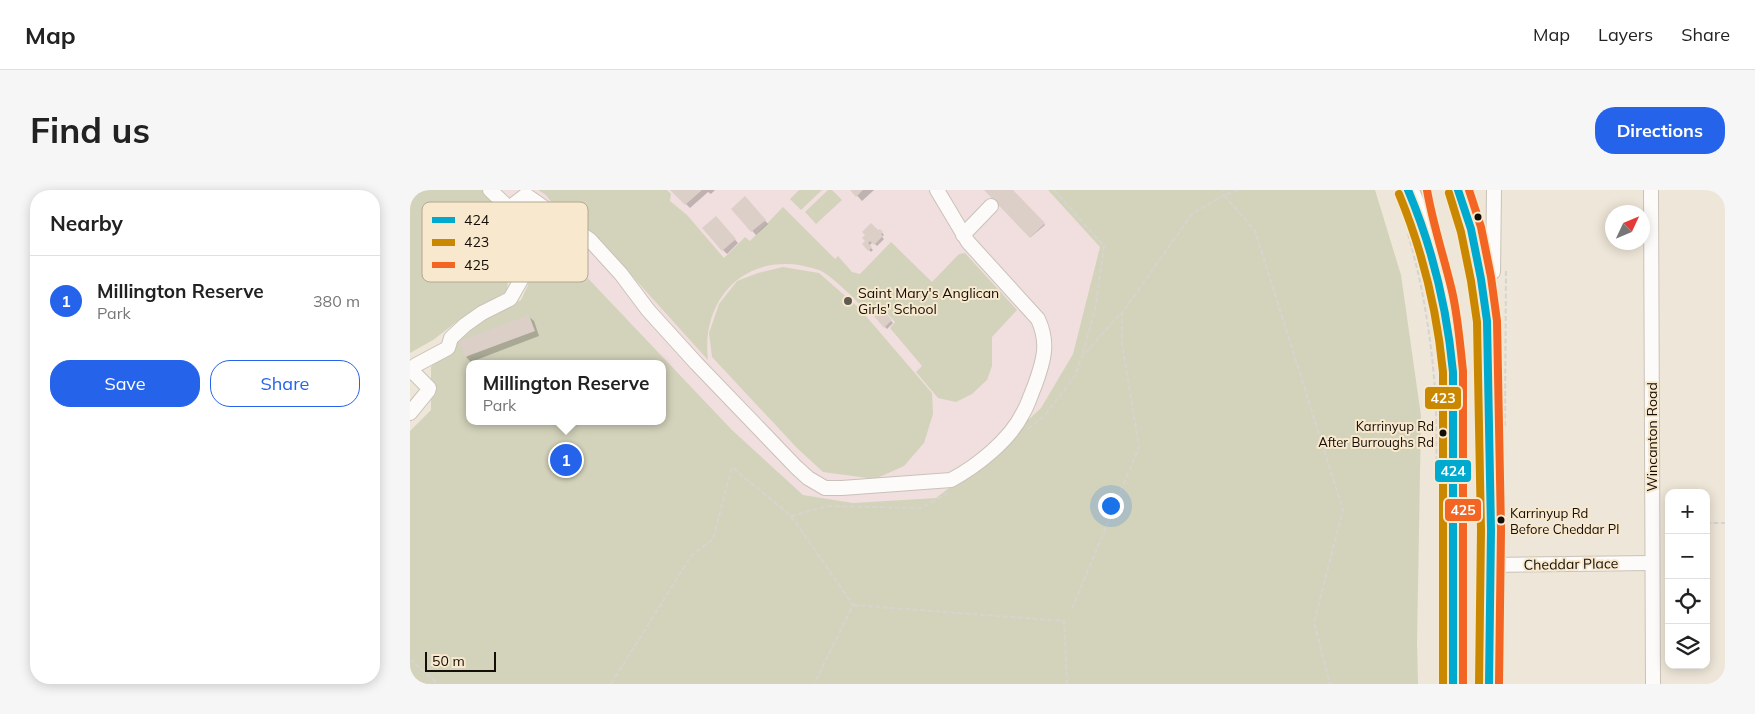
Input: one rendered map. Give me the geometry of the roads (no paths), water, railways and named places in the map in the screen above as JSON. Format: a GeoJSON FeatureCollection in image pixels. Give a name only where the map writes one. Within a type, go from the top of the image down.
{"type":"FeatureCollection","features":[{"type":"Feature","properties":{"kind":"highway"},"geometry":{"type":"LineString","coordinates":[[1408,190],[1414,226],[1442,292],[1449,328],[1453,372],[1444,459],[1453,684]]}},
{"type":"Feature","properties":{"kind":"highway"},"geometry":{"type":"LineString","coordinates":[[1458,190],[1471,229],[1487,321],[1491,565],[1490,684]]}},
{"type":"Feature","properties":{"kind":"street"},"geometry":{"type":"LineString","coordinates":[[490,190],[503,202]]}},
{"type":"Feature","properties":{"kind":"street"},"geometry":{"type":"LineString","coordinates":[[588,239],[621,274],[648,310],[696,363],[808,478],[825,488],[930,483],[951,480],[964,473],[986,456],[1007,435],[1023,414],[1039,374],[1046,348],[1044,332],[1038,319],[968,242],[937,190]]}},
{"type":"Feature","properties":{"kind":"street"},"geometry":{"type":"LineString","coordinates":[[1414,226],[1421,204],[1418,190]]}},
{"type":"Feature","properties":{"kind":"street"},"geometry":{"type":"LineString","coordinates":[[1493,272],[1494,190]]}},
{"type":"Feature","properties":{"kind":"street","name":"Wincanton Road"},"geometry":{"type":"LineString","coordinates":[[1651,190],[1653,684]]}},
{"type":"Feature","properties":{"kind":"street"},"geometry":{"type":"LineString","coordinates":[[515,202],[524,192],[538,202]]}},
{"type":"Feature","properties":{"kind":"street"},"geometry":{"type":"LineString","coordinates":[[963,234],[991,206]]}},
{"type":"Feature","properties":{"kind":"street"},"geometry":{"type":"LineString","coordinates":[[410,413],[429,388],[410,370],[448,348],[451,338],[465,325],[482,313],[510,299],[520,282]]}},
{"type":"Feature","properties":{"kind":"street","name":"Cheddar Place"},"geometry":{"type":"LineString","coordinates":[[1491,565],[1652,563]]}},
{"type":"Feature","properties":{"kind":"place","name":"Saint Mary's Anglican Girls' School"},"geometry":{"type":"Point","coordinates":[848,301]}},
{"type":"Feature","properties":{"kind":"place","name":"Karrinyup Rd After Burroughs Rd"},"geometry":{"type":"Point","coordinates":[1443,433]}},
{"type":"Feature","properties":{"kind":"place","name":"Millington Reserve"},"geometry":{"type":"Point","coordinates":[566,460]}},
{"type":"Feature","properties":{"kind":"place","name":"Karrinyup Rd Before Cheddar Pl"},"geometry":{"type":"Point","coordinates":[1501,520]}}]}
